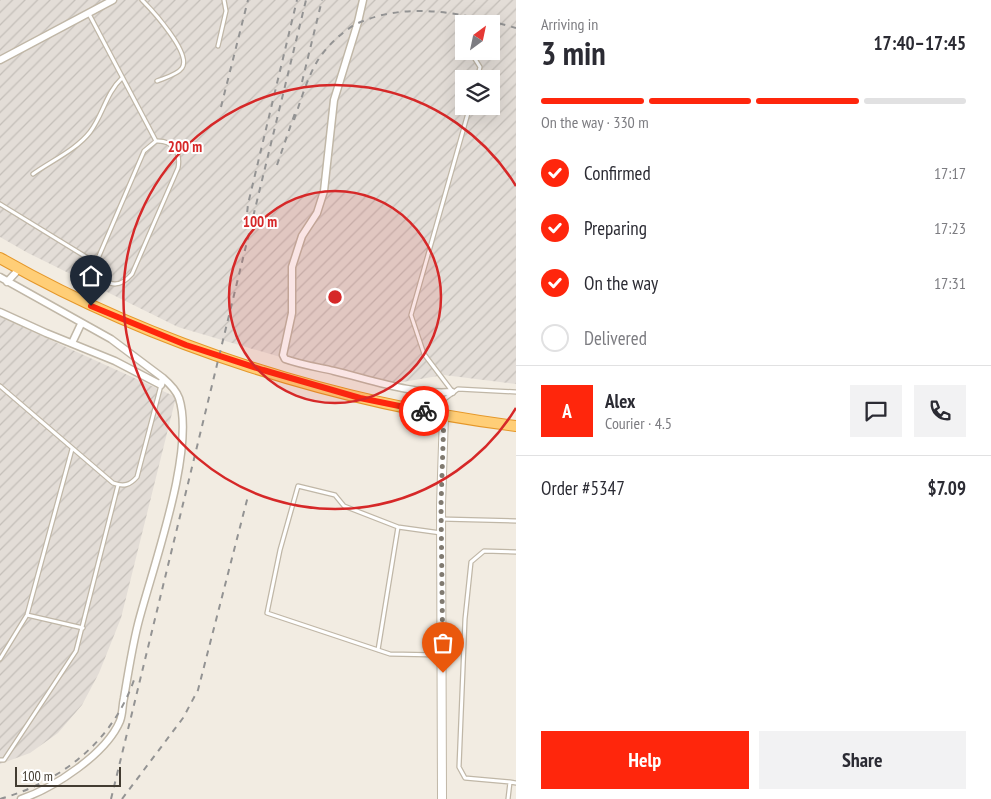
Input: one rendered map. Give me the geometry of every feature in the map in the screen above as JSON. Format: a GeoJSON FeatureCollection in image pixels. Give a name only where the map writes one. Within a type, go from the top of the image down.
{"type":"FeatureCollection","features":[{"type":"Feature","properties":{"kind":"highway"},"geometry":{"type":"LineString","coordinates":[[0,258],[19,270],[105,312],[186,345],[298,381],[428,412],[516,426]]}},
{"type":"Feature","properties":{"kind":"street"},"geometry":{"type":"LineString","coordinates":[[0,60],[113,0]]}},
{"type":"Feature","properties":{"kind":"street"},"geometry":{"type":"LineString","coordinates":[[363,0],[334,100],[324,190],[317,213],[302,236],[292,267],[292,313],[283,356],[285,359],[309,368],[332,371],[381,384],[442,393],[452,392]]}},
{"type":"Feature","properties":{"kind":"street"},"geometry":{"type":"LineString","coordinates":[[7,282],[19,270]]}},
{"type":"Feature","properties":{"kind":"street"},"geometry":{"type":"LineString","coordinates":[[0,277],[112,340],[173,387],[181,404],[181,456],[138,623],[120,721],[106,742],[91,756],[65,776],[21,799]]}},
{"type":"Feature","properties":{"kind":"street"},"geometry":{"type":"LineString","coordinates":[[0,312],[115,361],[161,385],[163,378]]}},
{"type":"Feature","properties":{"kind":"street"},"geometry":{"type":"LineString","coordinates":[[72,343],[81,324]]}},
{"type":"Feature","properties":{"kind":"street"},"geometry":{"type":"LineString","coordinates":[[442,799],[443,655],[441,519],[444,415]]}},
{"type":"Feature","properties":{"kind":"lane"},"geometry":{"type":"LineString","coordinates":[[142,0],[167,30],[184,57],[184,63],[179,72],[157,81]]}},
{"type":"Feature","properties":{"kind":"lane"},"geometry":{"type":"LineString","coordinates":[[218,46],[226,11],[224,0]]}},
{"type":"Feature","properties":{"kind":"lane"},"geometry":{"type":"LineString","coordinates":[[88,13],[156,141],[170,144],[177,150],[180,159],[178,168],[132,274],[126,281],[116,284],[107,282],[99,276],[96,263],[144,151],[156,141]]}},
{"type":"Feature","properties":{"kind":"lane"},"geometry":{"type":"LineString","coordinates":[[33,174],[78,143],[89,133],[112,89],[122,78]]}},
{"type":"Feature","properties":{"kind":"lane"},"geometry":{"type":"LineString","coordinates":[[452,392],[424,354],[411,314],[467,115]]}},
{"type":"Feature","properties":{"kind":"lane"},"geometry":{"type":"LineString","coordinates":[[0,204],[96,263]]}},
{"type":"Feature","properties":{"kind":"lane"},"geometry":{"type":"LineString","coordinates":[[0,386],[72,449],[118,485],[125,486],[132,483],[137,477],[161,385]]}},
{"type":"Feature","properties":{"kind":"lane"},"geometry":{"type":"LineString","coordinates":[[428,412],[452,392],[463,388],[516,392]]}},
{"type":"Feature","properties":{"kind":"lane"},"geometry":{"type":"LineString","coordinates":[[0,659],[27,615],[72,449]]}},
{"type":"Feature","properties":{"kind":"lane"},"geometry":{"type":"LineString","coordinates":[[0,760],[4,760],[76,651],[118,485]]}},
{"type":"Feature","properties":{"kind":"lane"},"geometry":{"type":"LineString","coordinates":[[441,533],[398,527],[344,506],[335,496],[298,486],[280,550],[267,613],[390,654],[443,655]]}},
{"type":"Feature","properties":{"kind":"lane"},"geometry":{"type":"LineString","coordinates":[[441,519],[516,520]]}},
{"type":"Feature","properties":{"kind":"lane"},"geometry":{"type":"LineString","coordinates":[[378,650],[398,527]]}},
{"type":"Feature","properties":{"kind":"lane"},"geometry":{"type":"LineString","coordinates":[[516,552],[484,551],[471,562],[465,619],[459,767],[465,778],[516,783]]}},
{"type":"Feature","properties":{"kind":"lane"},"geometry":{"type":"LineString","coordinates":[[27,615],[83,628]]}},
{"type":"Feature","properties":{"kind":"lane"},"geometry":{"type":"LineString","coordinates":[[508,799],[510,782]]}},
{"type":"Feature","properties":{"kind":"shaded area"},"geometry":{"type":"Polygon","coordinates":[[[0,0],[516,0],[516,384],[444,375],[379,386],[178,327],[28,253],[0,237],[0,0]]]}},
{"type":"Feature","properties":{"kind":"shaded area"},"geometry":{"type":"Polygon","coordinates":[[[0,317],[176,397],[121,618],[99,673],[82,705],[58,733],[30,753],[0,764],[0,317]]]}},
{"type":"Feature","properties":{"kind":"railway"},"geometry":{"type":"LineString","coordinates":[[221,107],[248,0]]}},
{"type":"Feature","properties":{"kind":"railway"},"geometry":{"type":"LineString","coordinates":[[246,224],[248,204],[297,0]]}},
{"type":"Feature","properties":{"kind":"railway"},"geometry":{"type":"LineString","coordinates":[[111,799],[306,0]]}},
{"type":"Feature","properties":{"kind":"railway"},"geometry":{"type":"LineString","coordinates":[[302,82],[322,0]]}},
{"type":"Feature","properties":{"kind":"railway"},"geometry":{"type":"LineString","coordinates":[[294,120],[307,82],[318,60],[334,41],[354,25],[374,17],[414,11],[455,14],[516,28]]}},
{"type":"Feature","properties":{"kind":"railway"},"geometry":{"type":"LineString","coordinates":[[277,165],[295,113]]}},
{"type":"Feature","properties":{"kind":"railway"},"geometry":{"type":"LineString","coordinates":[[122,799],[183,718],[198,690],[248,496]]}},
{"type":"Feature","properties":{"kind":"railway"},"geometry":{"type":"LineString","coordinates":[[0,799],[45,781],[83,755],[100,739],[114,720],[126,700],[135,677]]}},
{"type":"Feature","properties":{"kind":"way so far"},"geometry":{"type":"LineString","coordinates":[[424,411],[444,415],[441,505],[443,673]]}},
{"type":"Feature","properties":{"kind":"route"},"geometry":{"type":"LineString","coordinates":[[91,306],[186,345],[263,370],[360,398],[424,411]]}}]}
